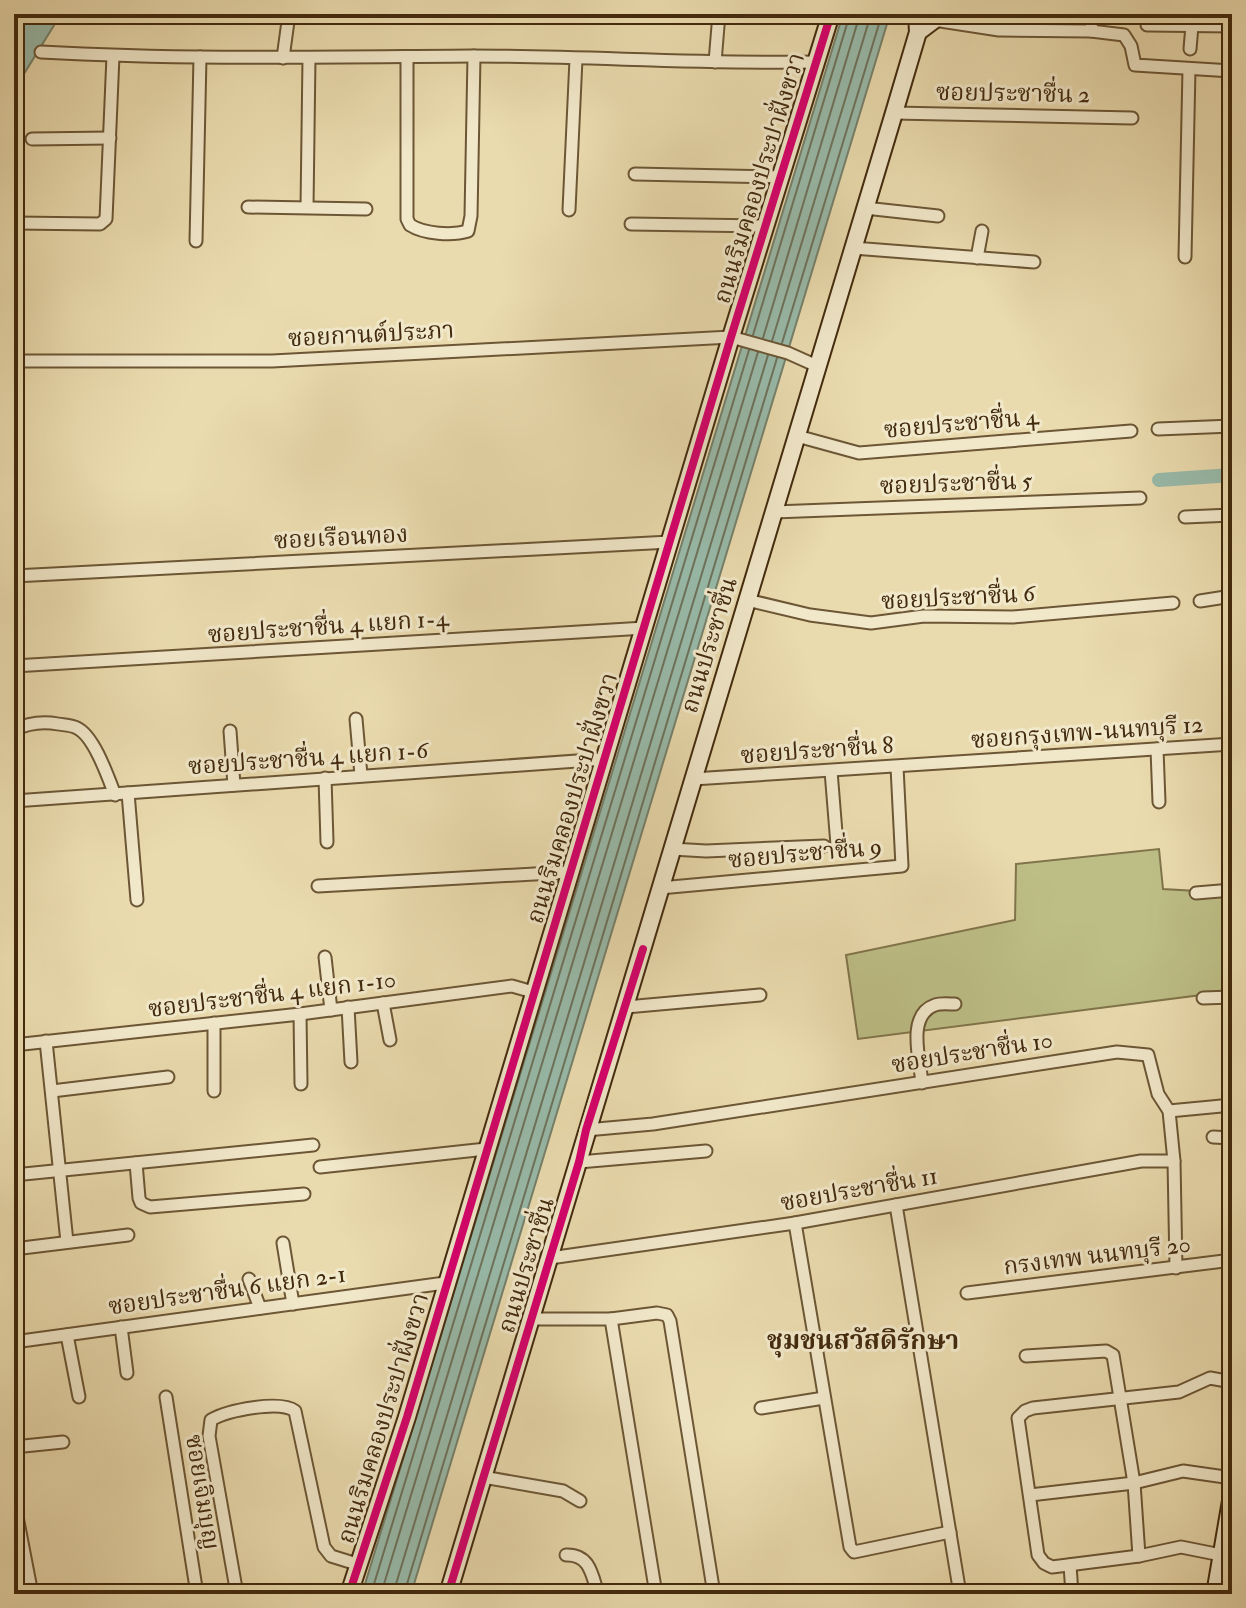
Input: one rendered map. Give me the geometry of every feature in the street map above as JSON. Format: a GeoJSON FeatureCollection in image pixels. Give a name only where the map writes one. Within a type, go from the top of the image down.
{"type":"FeatureCollection","features":[{"type":"Feature","properties":{"kind":"main road","name":"ถนนประชาชื่น"},"geometry":{"type":"LineString","coordinates":[[448,1594],[894,113],[918,32],[917,14]]}},
{"type":"Feature","properties":{"kind":"main road","name":"ถนนริมคลองประปาฝั่งขวา"},"geometry":{"type":"LineString","coordinates":[[349,1594],[407,1417],[670,542],[737,339],[765,226],[830,15]]}},
{"type":"Feature","properties":{"kind":"main road"},"geometry":{"type":"LineString","coordinates":[[918,32],[934,17]]}},
{"type":"Feature","properties":{"kind":"main road"},"geometry":{"type":"LineString","coordinates":[[1215,1594],[1232,1495]]}},
{"type":"Feature","properties":{"kind":"street"},"geometry":{"type":"LineString","coordinates":[[283,58],[289,14]]}},
{"type":"Feature","properties":{"kind":"street"},"geometry":{"type":"LineString","coordinates":[[715,62],[719,14]]}},
{"type":"Feature","properties":{"kind":"street"},"geometry":{"type":"LineString","coordinates":[[728,14],[830,15]]}},
{"type":"Feature","properties":{"kind":"street"},"geometry":{"type":"LineString","coordinates":[[1091,31],[1092,14]]}},
{"type":"Feature","properties":{"kind":"street"},"geometry":{"type":"LineString","coordinates":[[934,17],[999,30],[1091,31],[1124,35],[1131,46],[1135,65],[1232,71]]}},
{"type":"Feature","properties":{"kind":"street"},"geometry":{"type":"LineString","coordinates":[[1147,25],[1192,20],[1232,26]]}},
{"type":"Feature","properties":{"kind":"street"},"geometry":{"type":"LineString","coordinates":[[1190,49],[1192,20]]}},
{"type":"Feature","properties":{"kind":"street"},"geometry":{"type":"LineString","coordinates":[[41,52],[113,56],[474,56],[816,62]]}},
{"type":"Feature","properties":{"kind":"street"},"geometry":{"type":"LineString","coordinates":[[14,223],[100,224],[106,219],[113,56]]}},
{"type":"Feature","properties":{"kind":"street"},"geometry":{"type":"LineString","coordinates":[[407,57],[407,219],[414,228],[459,234],[468,231],[471,223],[474,56]]}},
{"type":"Feature","properties":{"kind":"street"},"geometry":{"type":"LineString","coordinates":[[196,241],[200,57]]}},
{"type":"Feature","properties":{"kind":"street"},"geometry":{"type":"LineString","coordinates":[[307,207],[309,58]]}},
{"type":"Feature","properties":{"kind":"street"},"geometry":{"type":"LineString","coordinates":[[569,210],[576,59]]}},
{"type":"Feature","properties":{"kind":"street"},"geometry":{"type":"LineString","coordinates":[[1185,257],[1189,69]]}},
{"type":"Feature","properties":{"kind":"street","name":"ซอยประชาชื่น 2"},"geometry":{"type":"LineString","coordinates":[[894,113],[1132,118]]}},
{"type":"Feature","properties":{"kind":"street"},"geometry":{"type":"LineString","coordinates":[[32,139],[110,138]]}},
{"type":"Feature","properties":{"kind":"street"},"geometry":{"type":"LineString","coordinates":[[635,174],[782,177]]}},
{"type":"Feature","properties":{"kind":"street"},"geometry":{"type":"LineString","coordinates":[[248,207],[366,209]]}},
{"type":"Feature","properties":{"kind":"street"},"geometry":{"type":"LineString","coordinates":[[865,208],[938,216]]}},
{"type":"Feature","properties":{"kind":"street"},"geometry":{"type":"LineString","coordinates":[[631,224],[765,226]]}},
{"type":"Feature","properties":{"kind":"street"},"geometry":{"type":"LineString","coordinates":[[977,258],[982,231]]}},
{"type":"Feature","properties":{"kind":"street"},"geometry":{"type":"LineString","coordinates":[[853,248],[1034,262]]}},
{"type":"Feature","properties":{"kind":"street","name":"ซอยกานต์ประภา"},"geometry":{"type":"LineString","coordinates":[[14,361],[272,361],[737,339],[788,353],[817,366]]}},
{"type":"Feature","properties":{"kind":"street"},"geometry":{"type":"LineString","coordinates":[[1158,429],[1232,426]]}},
{"type":"Feature","properties":{"kind":"street","name":"ซอยประชาชื่น 4"},"geometry":{"type":"LineString","coordinates":[[797,436],[859,453],[1131,431]]}},
{"type":"Feature","properties":{"kind":"street","name":"ซอยประชาชื่น 5"},"geometry":{"type":"LineString","coordinates":[[774,512],[1140,498]]}},
{"type":"Feature","properties":{"kind":"street"},"geometry":{"type":"LineString","coordinates":[[1185,517],[1232,515]]}},
{"type":"Feature","properties":{"kind":"street","name":"ซอยเรือนทอง"},"geometry":{"type":"LineString","coordinates":[[14,576],[670,542]]}},
{"type":"Feature","properties":{"kind":"street"},"geometry":{"type":"LineString","coordinates":[[1200,601],[1232,596]]}},
{"type":"Feature","properties":{"kind":"street","name":"ซอยประชาชื่น 6"},"geometry":{"type":"LineString","coordinates":[[747,600],[810,615],[871,623],[924,616],[1013,617],[1173,603]]}},
{"type":"Feature","properties":{"kind":"street","name":"ซอยประชาชื่น 4 แยก 1-4"},"geometry":{"type":"LineString","coordinates":[[14,666],[645,628]]}},
{"type":"Feature","properties":{"kind":"street"},"geometry":{"type":"LineString","coordinates":[[356,719],[361,775]]}},
{"type":"Feature","properties":{"kind":"street"},"geometry":{"type":"LineString","coordinates":[[14,730],[26,724],[48,722],[78,728],[90,740],[115,795]]}},
{"type":"Feature","properties":{"kind":"street"},"geometry":{"type":"LineString","coordinates":[[230,731],[234,785]]}},
{"type":"Feature","properties":{"kind":"street","name":"ซอยกรุงเทพ-นนทบุรี 12"},"geometry":{"type":"LineString","coordinates":[[944,763],[1232,744]]}},
{"type":"Feature","properties":{"kind":"street"},"geometry":{"type":"LineString","coordinates":[[1157,749],[1159,802]]}},
{"type":"Feature","properties":{"kind":"street","name":"ซอยประชาชื่น 4 แยก 1-6"},"geometry":{"type":"LineString","coordinates":[[14,801],[605,759]]}},
{"type":"Feature","properties":{"kind":"street","name":"ซอยประชาชื่น 8"},"geometry":{"type":"LineString","coordinates":[[693,779],[944,763]]}},
{"type":"Feature","properties":{"kind":"street","name":"ซอยประชาชื่น 9"},"geometry":{"type":"LineString","coordinates":[[660,888],[902,866],[897,767]]}},
{"type":"Feature","properties":{"kind":"street"},"geometry":{"type":"LineString","coordinates":[[672,849],[706,851],[831,846],[831,771]]}},
{"type":"Feature","properties":{"kind":"street"},"geometry":{"type":"LineString","coordinates":[[325,778],[327,842]]}},
{"type":"Feature","properties":{"kind":"street"},"geometry":{"type":"LineString","coordinates":[[128,793],[137,900]]}},
{"type":"Feature","properties":{"kind":"street"},"geometry":{"type":"LineString","coordinates":[[318,886],[570,872]]}},
{"type":"Feature","properties":{"kind":"street"},"geometry":{"type":"LineString","coordinates":[[1196,893],[1232,890]]}},
{"type":"Feature","properties":{"kind":"street"},"geometry":{"type":"LineString","coordinates":[[325,957],[331,1010]]}},
{"type":"Feature","properties":{"kind":"street","name":"ซอยประชาชื่น 4 แยก 1-10"},"geometry":{"type":"LineString","coordinates":[[14,1045],[300,1014],[512,986],[533,992]]}},
{"type":"Feature","properties":{"kind":"street"},"geometry":{"type":"LineString","coordinates":[[626,1007],[760,995]]}},
{"type":"Feature","properties":{"kind":"street"},"geometry":{"type":"LineString","coordinates":[[1203,998],[1232,997]]}},
{"type":"Feature","properties":{"kind":"street"},"geometry":{"type":"LineString","coordinates":[[383,1003],[390,1040]]}},
{"type":"Feature","properties":{"kind":"street"},"geometry":{"type":"LineString","coordinates":[[922,1083],[917,1025],[922,1013],[936,1004],[955,1004]]}},
{"type":"Feature","properties":{"kind":"street"},"geometry":{"type":"LineString","coordinates":[[348,1007],[351,1062]]}},
{"type":"Feature","properties":{"kind":"street"},"geometry":{"type":"LineString","coordinates":[[300,1014],[301,1084]]}},
{"type":"Feature","properties":{"kind":"street"},"geometry":{"type":"LineString","coordinates":[[214,1023],[214,1091]]}},
{"type":"Feature","properties":{"kind":"street"},"geometry":{"type":"LineString","coordinates":[[46,1041],[67,1242]]}},
{"type":"Feature","properties":{"kind":"street","name":"ซอยประชาชื่น 10"},"geometry":{"type":"LineString","coordinates":[[586,1130],[653,1124],[1117,1052],[1136,1052],[1148,1055],[1158,1094],[1169,1111],[1174,1161],[1176,1268]]}},
{"type":"Feature","properties":{"kind":"street"},"geometry":{"type":"LineString","coordinates":[[52,1091],[168,1077]]}},
{"type":"Feature","properties":{"kind":"street"},"geometry":{"type":"LineString","coordinates":[[1169,1111],[1232,1105]]}},
{"type":"Feature","properties":{"kind":"street"},"geometry":{"type":"LineString","coordinates":[[1213,1137],[1232,1138]]}},
{"type":"Feature","properties":{"kind":"street"},"geometry":{"type":"LineString","coordinates":[[14,1175],[313,1145]]}},
{"type":"Feature","properties":{"kind":"street"},"geometry":{"type":"LineString","coordinates":[[320,1167],[486,1149]]}},
{"type":"Feature","properties":{"kind":"street"},"geometry":{"type":"LineString","coordinates":[[579,1162],[706,1151]]}},
{"type":"Feature","properties":{"kind":"street","name":"ซอยประชาชื่น 11"},"geometry":{"type":"LineString","coordinates":[[550,1258],[795,1223],[1141,1161],[1174,1161]]}},
{"type":"Feature","properties":{"kind":"street"},"geometry":{"type":"LineString","coordinates":[[136,1163],[139,1198],[141,1203],[150,1207],[304,1194]]}},
{"type":"Feature","properties":{"kind":"street"},"geometry":{"type":"LineString","coordinates":[[896,1205],[960,1594]]}},
{"type":"Feature","properties":{"kind":"street"},"geometry":{"type":"LineString","coordinates":[[795,1223],[850,1547],[854,1552],[950,1532]]}},
{"type":"Feature","properties":{"kind":"street"},"geometry":{"type":"LineString","coordinates":[[14,1249],[128,1235]]}},
{"type":"Feature","properties":{"kind":"street"},"geometry":{"type":"LineString","coordinates":[[283,1243],[293,1304]]}},
{"type":"Feature","properties":{"kind":"street","name":"กรงเทพ นนทบุรี 20"},"geometry":{"type":"LineString","coordinates":[[967,1293],[1232,1260]]}},
{"type":"Feature","properties":{"kind":"street"},"geometry":{"type":"LineString","coordinates":[[249,1279],[260,1308]]}},
{"type":"Feature","properties":{"kind":"street","name":"ซอยประชาชื่น 6 แยก 2-1"},"geometry":{"type":"LineString","coordinates":[[14,1342],[445,1283]]}},
{"type":"Feature","properties":{"kind":"street"},"geometry":{"type":"LineString","coordinates":[[530,1319],[667,1315],[714,1594]]}},
{"type":"Feature","properties":{"kind":"street"},"geometry":{"type":"LineString","coordinates":[[611,1319],[656,1594]]}},
{"type":"Feature","properties":{"kind":"street"},"geometry":{"type":"LineString","coordinates":[[121,1327],[127,1373]]}},
{"type":"Feature","properties":{"kind":"street"},"geometry":{"type":"LineString","coordinates":[[67,1335],[79,1397]]}},
{"type":"Feature","properties":{"kind":"street"},"geometry":{"type":"LineString","coordinates":[[1026,1356],[1106,1351],[1113,1355],[1134,1483],[1139,1556]]}},
{"type":"Feature","properties":{"kind":"street"},"geometry":{"type":"LineString","coordinates":[[1221,1555],[1181,1547],[1070,1565],[1052,1567],[1044,1563],[1038,1555],[1018,1418],[1025,1411],[1179,1392],[1210,1378],[1232,1382]]}},
{"type":"Feature","properties":{"kind":"street","name":"ซอยเจิมบุญ"},"geometry":{"type":"LineString","coordinates":[[166,1397],[197,1594]]}},
{"type":"Feature","properties":{"kind":"street"},"geometry":{"type":"LineString","coordinates":[[761,1408],[824,1398]]}},
{"type":"Feature","properties":{"kind":"street"},"geometry":{"type":"LineString","coordinates":[[237,1594],[209,1436],[211,1420],[220,1415],[272,1406],[288,1406],[295,1411],[324,1547],[331,1556],[360,1565]]}},
{"type":"Feature","properties":{"kind":"street"},"geometry":{"type":"LineString","coordinates":[[14,1447],[63,1442]]}},
{"type":"Feature","properties":{"kind":"street"},"geometry":{"type":"LineString","coordinates":[[1030,1495],[1134,1483],[1183,1471],[1232,1478]]}},
{"type":"Feature","properties":{"kind":"street"},"geometry":{"type":"LineString","coordinates":[[483,1477],[563,1491],[580,1501]]}},
{"type":"Feature","properties":{"kind":"street"},"geometry":{"type":"LineString","coordinates":[[14,1501],[32,1594]]}},
{"type":"Feature","properties":{"kind":"street"},"geometry":{"type":"LineString","coordinates":[[566,1555],[577,1555],[585,1560],[598,1594]]}},
{"type":"Feature","properties":{"kind":"street"},"geometry":{"type":"LineString","coordinates":[[1070,1565],[1072,1594]]}},
{"type":"Feature","properties":{"kind":"green space"},"geometry":{"type":"Polygon","coordinates":[[[1159,849],[1163,889],[1232,893],[1232,991],[858,1039],[846,955],[1015,920],[1016,864],[1159,849]]]}},
{"type":"Feature","properties":{"kind":"water"},"geometry":{"type":"Polygon","coordinates":[[[26,14],[61,14],[14,90],[14,33],[26,14]]]}},
{"type":"Feature","properties":{"kind":"water"},"geometry":{"type":"Polygon","coordinates":[[[843,14],[890,14],[411,1594],[362,1594],[843,14]]]}},
{"type":"Feature","properties":{"kind":"waterway"},"geometry":{"type":"LineString","coordinates":[[1159,480],[1232,475]]}},
{"type":"Feature","properties":{"kind":"railway"},"geometry":{"type":"LineString","coordinates":[[1226,1594],[1232,1565]]}},
{"type":"Feature","properties":{"kind":"cycle path"},"geometry":{"type":"LineString","coordinates":[[349,1594],[407,1417],[831,14]]}},
{"type":"Feature","properties":{"kind":"cycle path"},"geometry":{"type":"LineString","coordinates":[[448,1594],[643,949]]}},
{"type":"Feature","properties":{"kind":"district","name":"ชุมชนสวัสดิรักษา"},"geometry":{"type":"Point","coordinates":[863,1340]}}]}
